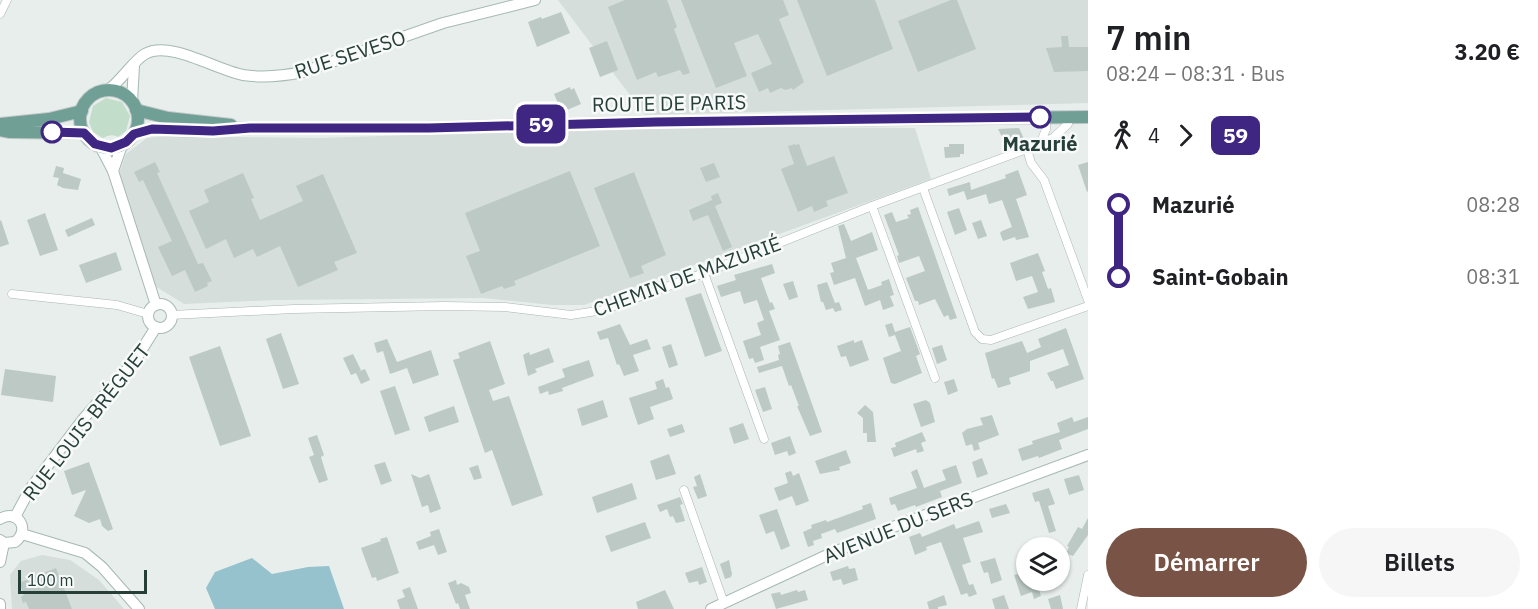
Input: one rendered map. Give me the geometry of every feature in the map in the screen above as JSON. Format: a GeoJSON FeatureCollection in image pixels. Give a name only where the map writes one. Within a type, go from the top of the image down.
{"type":"FeatureCollection","features":[{"type":"Feature","properties":{"kind":"main road"},"geometry":{"type":"LineString","coordinates":[[101,91],[121,93],[134,105],[138,122],[134,134],[122,145],[111,148],[100,146],[84,133],[81,123],[82,111],[89,99],[101,91]]}},
{"type":"Feature","properties":{"kind":"main road","name":"ROUTE DE PARIS"},"geometry":{"type":"LineString","coordinates":[[134,105],[168,118],[250,128]]}},
{"type":"Feature","properties":{"kind":"main road"},"geometry":{"type":"LineString","coordinates":[[0,124],[48,119],[82,111]]}},
{"type":"Feature","properties":{"kind":"main road","name":"ROUTE DE PARIS"},"geometry":{"type":"LineString","coordinates":[[134,134],[152,129],[213,131],[250,128],[429,128],[656,122],[1088,117]]}},
{"type":"Feature","properties":{"kind":"main road"},"geometry":{"type":"LineString","coordinates":[[0,130],[84,133]]}},
{"type":"Feature","properties":{"kind":"street"},"geometry":{"type":"LineString","coordinates":[[0,14],[7,0]]}},
{"type":"Feature","properties":{"kind":"street","name":"RUE SEVESO"},"geometry":{"type":"LineString","coordinates":[[108,90],[145,54],[152,52],[182,53],[228,71],[245,75],[261,77],[288,75],[303,72],[442,23],[535,0]]}},
{"type":"Feature","properties":{"kind":"street"},"geometry":{"type":"LineString","coordinates":[[134,66],[134,105]]}},
{"type":"Feature","properties":{"kind":"street"},"geometry":{"type":"LineString","coordinates":[[1041,142],[1046,129],[1046,117]]}},
{"type":"Feature","properties":{"kind":"street","name":"CHEMIN DE MAZURIÉ"},"geometry":{"type":"LineString","coordinates":[[171,315],[294,309],[482,306],[571,315],[614,307],[872,206],[1027,149],[1053,138],[1065,128],[1068,117]]}},
{"type":"Feature","properties":{"kind":"street"},"geometry":{"type":"LineString","coordinates":[[113,171],[122,145]]}},
{"type":"Feature","properties":{"kind":"street"},"geometry":{"type":"LineString","coordinates":[[100,146],[113,171],[156,305],[166,306],[171,315]]}},
{"type":"Feature","properties":{"kind":"street"},"geometry":{"type":"LineString","coordinates":[[1027,149],[1031,163],[1044,180],[1088,300]]}},
{"type":"Feature","properties":{"kind":"street"},"geometry":{"type":"LineString","coordinates":[[923,188],[975,332],[982,339],[992,339],[1088,306]]}},
{"type":"Feature","properties":{"kind":"street"},"geometry":{"type":"LineString","coordinates":[[872,206],[935,378]]}},
{"type":"Feature","properties":{"kind":"street"},"geometry":{"type":"LineString","coordinates":[[704,273],[764,439]]}},
{"type":"Feature","properties":{"kind":"street"},"geometry":{"type":"LineString","coordinates":[[12,294],[117,305],[148,314]]}},
{"type":"Feature","properties":{"kind":"street","name":"RUE LOUIS BRÉGUET"},"geometry":{"type":"LineString","coordinates":[[156,305],[148,314],[150,322],[156,327]]}},
{"type":"Feature","properties":{"kind":"street","name":"RUE LOUIS BRÉGUET"},"geometry":{"type":"LineString","coordinates":[[15,517],[30,489],[91,409],[136,359],[156,327],[167,325],[171,315]]}},
{"type":"Feature","properties":{"kind":"street","name":"AVENUE DU SERS"},"geometry":{"type":"LineString","coordinates":[[711,609],[893,526],[1088,455]]}},
{"type":"Feature","properties":{"kind":"street"},"geometry":{"type":"LineString","coordinates":[[684,490],[724,603]]}},
{"type":"Feature","properties":{"kind":"street"},"geometry":{"type":"LineString","coordinates":[[0,519],[6,515],[15,517],[23,526],[22,534],[15,542],[2,541],[0,562]]}},
{"type":"Feature","properties":{"kind":"street"},"geometry":{"type":"LineString","coordinates":[[22,534],[85,553],[102,567],[139,609]]}},
{"type":"Feature","properties":{"kind":"street"},"geometry":{"type":"LineString","coordinates":[[1081,609],[1088,575]]}},
{"type":"Feature","properties":{"kind":"street"},"geometry":{"type":"LineString","coordinates":[[0,604],[0,609]]}},
{"type":"Feature","properties":{"kind":"shaded area"},"geometry":{"type":"Polygon","coordinates":[[[558,0],[1088,0],[1088,103],[645,115],[558,0]]]}},
{"type":"Feature","properties":{"kind":"shaded area"},"geometry":{"type":"Polygon","coordinates":[[[761,127],[915,128],[931,179],[584,305],[552,305],[483,298],[276,300],[184,304],[155,286],[119,174],[126,154],[147,138],[167,136],[321,138],[559,130],[761,127]]]}},
{"type":"Feature","properties":{"kind":"shaded area"},"geometry":{"type":"Polygon","coordinates":[[[42,555],[70,560],[99,580],[124,609],[12,609],[10,575],[21,561],[42,555]]]}},
{"type":"Feature","properties":{"kind":"green space"},"geometry":{"type":"Polygon","coordinates":[[[106,98],[122,102],[130,116],[126,131],[118,137],[110,135],[103,138],[93,132],[89,122],[93,106],[106,98]]]}},
{"type":"Feature","properties":{"kind":"water"},"geometry":{"type":"Polygon","coordinates":[[[252,558],[272,574],[308,567],[329,566],[344,609],[215,609],[206,588],[215,572],[252,558]]]}},
{"type":"Feature","properties":{"kind":"building"},"geometry":{"type":"Polygon","coordinates":[[[625,0],[667,0],[677,27],[674,29],[690,73],[683,75],[680,70],[658,77],[656,72],[637,80],[608,7],[625,0]]]}},
{"type":"Feature","properties":{"kind":"building"},"geometry":{"type":"Polygon","coordinates":[[[681,0],[783,0],[789,15],[779,19],[804,82],[793,90],[792,88],[785,90],[781,88],[770,93],[768,88],[759,92],[751,73],[772,64],[758,34],[734,43],[747,76],[716,88],[681,0]]]}},
{"type":"Feature","properties":{"kind":"building"},"geometry":{"type":"Polygon","coordinates":[[[797,0],[875,0],[893,49],[827,76],[797,0]]]}},
{"type":"Feature","properties":{"kind":"building"},"geometry":{"type":"Polygon","coordinates":[[[951,0],[957,0],[976,49],[918,72],[898,21],[951,0]]]}},
{"type":"Feature","properties":{"kind":"building"},"geometry":{"type":"Polygon","coordinates":[[[561,12],[570,33],[537,47],[528,22],[561,12]]]}},
{"type":"Feature","properties":{"kind":"building"},"geometry":{"type":"Polygon","coordinates":[[[1061,36],[1068,36],[1069,47],[1088,47],[1088,71],[1054,72],[1046,48],[1062,47],[1061,36]]]}},
{"type":"Feature","properties":{"kind":"building"},"geometry":{"type":"Polygon","coordinates":[[[607,41],[618,70],[600,77],[589,48],[607,41]]]}},
{"type":"Feature","properties":{"kind":"building"},"geometry":{"type":"Polygon","coordinates":[[[570,87],[571,90],[574,88],[581,104],[562,112],[554,94],[570,87]]]}},
{"type":"Feature","properties":{"kind":"building"},"geometry":{"type":"Polygon","coordinates":[[[1019,128],[1026,143],[1008,149],[998,129],[1019,128]]]}},
{"type":"Feature","properties":{"kind":"building"},"geometry":{"type":"Polygon","coordinates":[[[799,144],[807,166],[834,156],[848,193],[826,201],[828,206],[814,212],[812,206],[798,212],[781,169],[794,164],[788,146],[799,144]]]}},
{"type":"Feature","properties":{"kind":"building"},"geometry":{"type":"Polygon","coordinates":[[[949,144],[964,144],[964,154],[960,154],[960,157],[945,158],[944,147],[949,147],[949,144]]]}},
{"type":"Feature","properties":{"kind":"building"},"geometry":{"type":"Polygon","coordinates":[[[155,162],[160,172],[157,173],[198,264],[203,263],[212,281],[207,283],[208,286],[195,292],[185,270],[172,276],[158,247],[172,241],[143,180],[139,182],[134,172],[155,162]]]}},
{"type":"Feature","properties":{"kind":"building"},"geometry":{"type":"Polygon","coordinates":[[[1088,162],[1088,191],[1087,192],[1078,165],[1088,162]]]}},
{"type":"Feature","properties":{"kind":"building"},"geometry":{"type":"Polygon","coordinates":[[[714,163],[720,177],[706,182],[700,168],[714,163]]]}},
{"type":"Feature","properties":{"kind":"building"},"geometry":{"type":"Polygon","coordinates":[[[56,166],[64,168],[63,173],[81,179],[78,190],[57,185],[59,178],[53,177],[56,166]]]}},
{"type":"Feature","properties":{"kind":"building"},"geometry":{"type":"Polygon","coordinates":[[[1018,170],[1027,195],[1016,199],[1029,237],[1016,240],[1015,237],[1003,241],[1000,233],[1012,227],[1002,200],[989,204],[986,194],[967,200],[964,191],[949,196],[947,189],[970,182],[971,190],[1006,178],[1005,175],[1018,170]]]}},
{"type":"Feature","properties":{"kind":"building"},"geometry":{"type":"Polygon","coordinates":[[[570,171],[600,246],[514,281],[516,285],[504,289],[502,286],[481,294],[466,256],[480,251],[465,213],[570,171]]]}},
{"type":"Feature","properties":{"kind":"building"},"geometry":{"type":"Polygon","coordinates":[[[634,172],[666,255],[641,266],[644,273],[630,278],[594,188],[634,172]]]}},
{"type":"Feature","properties":{"kind":"building"},"geometry":{"type":"Polygon","coordinates":[[[243,173],[254,198],[251,199],[260,220],[303,201],[296,186],[323,174],[357,253],[334,262],[338,270],[298,287],[280,246],[257,257],[253,249],[234,258],[226,239],[206,249],[189,211],[209,202],[204,190],[243,173]]]}},
{"type":"Feature","properties":{"kind":"building"},"geometry":{"type":"Polygon","coordinates":[[[718,193],[722,203],[715,206],[732,247],[723,251],[708,215],[693,221],[689,210],[712,200],[711,196],[718,193]]]}},
{"type":"Feature","properties":{"kind":"building"},"geometry":{"type":"Polygon","coordinates":[[[918,207],[957,318],[950,320],[948,315],[944,317],[935,299],[919,305],[918,301],[915,301],[906,278],[925,271],[919,256],[899,263],[897,256],[899,255],[884,215],[892,212],[896,222],[909,218],[907,215],[911,214],[910,210],[918,207]]]}},
{"type":"Feature","properties":{"kind":"building"},"geometry":{"type":"Polygon","coordinates":[[[959,208],[967,230],[955,235],[947,212],[959,208]]]}},
{"type":"Feature","properties":{"kind":"building"},"geometry":{"type":"Polygon","coordinates":[[[45,213],[58,250],[40,256],[27,220],[45,213]]]}},
{"type":"Feature","properties":{"kind":"building"},"geometry":{"type":"Polygon","coordinates":[[[92,218],[95,225],[68,237],[65,230],[92,218]]]}},
{"type":"Feature","properties":{"kind":"building"},"geometry":{"type":"Polygon","coordinates":[[[981,220],[987,236],[978,239],[972,223],[981,220]]]}},
{"type":"Feature","properties":{"kind":"building"},"geometry":{"type":"Polygon","coordinates":[[[0,221],[9,244],[0,247],[0,221]]]}},
{"type":"Feature","properties":{"kind":"building"},"geometry":{"type":"Polygon","coordinates":[[[844,224],[851,241],[872,232],[878,250],[856,258],[868,290],[882,285],[881,282],[889,279],[894,295],[890,296],[894,306],[883,310],[880,300],[865,306],[855,278],[834,285],[830,273],[834,272],[831,263],[846,258],[838,226],[844,224]]]}},
{"type":"Feature","properties":{"kind":"building"},"geometry":{"type":"Polygon","coordinates":[[[116,252],[122,270],[86,283],[79,265],[116,252]]]}},
{"type":"Feature","properties":{"kind":"building"},"geometry":{"type":"Polygon","coordinates":[[[1038,253],[1045,271],[1042,272],[1048,289],[1051,288],[1055,302],[1028,309],[1023,297],[1038,292],[1032,276],[1016,281],[1010,263],[1038,253]]]}},
{"type":"Feature","properties":{"kind":"building"},"geometry":{"type":"Polygon","coordinates":[[[772,264],[775,273],[761,278],[770,303],[772,302],[775,309],[769,311],[780,340],[760,347],[764,360],[755,363],[753,358],[749,359],[743,341],[761,335],[757,323],[764,320],[757,300],[744,304],[740,291],[721,297],[717,286],[736,280],[734,275],[772,264]]]}},
{"type":"Feature","properties":{"kind":"building"},"geometry":{"type":"Polygon","coordinates":[[[793,281],[798,297],[789,300],[783,284],[793,281]]]}},
{"type":"Feature","properties":{"kind":"building"},"geometry":{"type":"Polygon","coordinates":[[[827,282],[835,303],[839,302],[842,310],[835,312],[833,308],[826,310],[821,302],[817,285],[827,282]]]}},
{"type":"Feature","properties":{"kind":"building"},"geometry":{"type":"Polygon","coordinates":[[[701,293],[722,351],[705,357],[685,298],[701,293]]]}},
{"type":"Feature","properties":{"kind":"building"},"geometry":{"type":"Polygon","coordinates":[[[892,323],[895,332],[910,327],[920,354],[916,356],[922,373],[895,384],[891,383],[883,358],[901,351],[895,335],[889,337],[885,325],[892,323]]]}},
{"type":"Feature","properties":{"kind":"building"},"geometry":{"type":"Polygon","coordinates":[[[620,324],[630,345],[647,339],[651,349],[633,355],[639,371],[624,376],[619,364],[617,365],[608,338],[600,340],[597,332],[620,324]]]}},
{"type":"Feature","properties":{"kind":"building"},"geometry":{"type":"Polygon","coordinates":[[[1066,328],[1084,379],[1056,389],[1047,373],[1069,365],[1063,349],[1030,361],[1030,371],[1009,378],[1011,384],[998,388],[994,378],[992,379],[985,353],[1022,341],[1027,353],[1041,347],[1038,339],[1066,328]]]}},
{"type":"Feature","properties":{"kind":"building"},"geometry":{"type":"Polygon","coordinates":[[[281,333],[299,384],[283,389],[266,339],[281,333]]]}},
{"type":"Feature","properties":{"kind":"building"},"geometry":{"type":"Polygon","coordinates":[[[387,339],[397,362],[431,350],[439,375],[413,384],[407,368],[390,374],[383,351],[377,353],[374,343],[387,339]]]}},
{"type":"Feature","properties":{"kind":"building"},"geometry":{"type":"Polygon","coordinates":[[[854,340],[854,343],[862,340],[869,360],[850,367],[846,356],[841,357],[837,346],[854,340]]]}},
{"type":"Feature","properties":{"kind":"building"},"geometry":{"type":"Polygon","coordinates":[[[490,341],[505,384],[489,390],[493,401],[509,396],[543,495],[512,506],[492,450],[485,453],[453,360],[460,358],[458,353],[490,341]]]}},
{"type":"Feature","properties":{"kind":"building"},"geometry":{"type":"Polygon","coordinates":[[[790,342],[822,432],[810,436],[782,366],[759,373],[757,367],[779,360],[778,346],[790,342]]]}},
{"type":"Feature","properties":{"kind":"building"},"geometry":{"type":"Polygon","coordinates":[[[671,344],[678,365],[669,368],[662,347],[671,344]]]}},
{"type":"Feature","properties":{"kind":"building"},"geometry":{"type":"Polygon","coordinates":[[[942,345],[947,360],[937,364],[932,348],[942,345]]]}},
{"type":"Feature","properties":{"kind":"building"},"geometry":{"type":"Polygon","coordinates":[[[220,346],[251,436],[220,446],[189,357],[220,346]]]}},
{"type":"Feature","properties":{"kind":"building"},"geometry":{"type":"Polygon","coordinates":[[[549,348],[554,362],[535,369],[537,372],[528,376],[523,355],[529,352],[530,355],[549,348]]]}},
{"type":"Feature","properties":{"kind":"building"},"geometry":{"type":"Polygon","coordinates":[[[353,354],[361,370],[357,372],[365,369],[370,380],[361,384],[356,373],[351,375],[343,358],[353,354]]]}},
{"type":"Feature","properties":{"kind":"building"},"geometry":{"type":"Polygon","coordinates":[[[589,360],[594,376],[562,388],[563,391],[549,395],[548,391],[540,394],[538,387],[565,377],[562,369],[589,360]]]}},
{"type":"Feature","properties":{"kind":"building"},"geometry":{"type":"Polygon","coordinates":[[[5,369],[56,376],[53,402],[1,395],[5,369]]]}},
{"type":"Feature","properties":{"kind":"building"},"geometry":{"type":"Polygon","coordinates":[[[663,379],[673,399],[650,407],[654,419],[638,425],[629,398],[657,389],[655,382],[663,379]]]}},
{"type":"Feature","properties":{"kind":"building"},"geometry":{"type":"Polygon","coordinates":[[[954,379],[958,391],[948,395],[944,382],[954,379]]]}},
{"type":"Feature","properties":{"kind":"building"},"geometry":{"type":"Polygon","coordinates":[[[395,386],[410,430],[395,435],[380,391],[395,386]]]}},
{"type":"Feature","properties":{"kind":"building"},"geometry":{"type":"Polygon","coordinates":[[[765,387],[772,409],[763,412],[755,390],[765,387]]]}},
{"type":"Feature","properties":{"kind":"building"},"geometry":{"type":"Polygon","coordinates":[[[603,400],[608,417],[582,426],[577,409],[603,400]]]}},
{"type":"Feature","properties":{"kind":"building"},"geometry":{"type":"Polygon","coordinates":[[[926,400],[930,403],[935,422],[921,427],[913,404],[926,400]]]}},
{"type":"Feature","properties":{"kind":"building"},"geometry":{"type":"Polygon","coordinates":[[[865,405],[873,412],[876,442],[867,442],[867,433],[863,433],[863,418],[857,413],[865,405]]]}},
{"type":"Feature","properties":{"kind":"building"},"geometry":{"type":"Polygon","coordinates":[[[454,406],[459,422],[429,432],[424,417],[454,406]]]}},
{"type":"Feature","properties":{"kind":"building"},"geometry":{"type":"Polygon","coordinates":[[[992,415],[999,435],[978,443],[980,449],[974,451],[972,444],[966,446],[962,433],[967,429],[983,425],[980,418],[992,415]]]}},
{"type":"Feature","properties":{"kind":"building"},"geometry":{"type":"Polygon","coordinates":[[[1072,417],[1074,422],[1088,417],[1088,429],[1059,440],[1062,449],[1039,458],[1038,456],[1022,461],[1018,449],[1033,444],[1032,441],[1060,432],[1057,423],[1072,417]]]}},
{"type":"Feature","properties":{"kind":"building"},"geometry":{"type":"Polygon","coordinates":[[[743,423],[749,439],[734,444],[729,428],[743,423]]]}},
{"type":"Feature","properties":{"kind":"building"},"geometry":{"type":"Polygon","coordinates":[[[682,424],[685,432],[670,437],[667,429],[682,424]]]}},
{"type":"Feature","properties":{"kind":"building"},"geometry":{"type":"Polygon","coordinates":[[[922,432],[926,441],[921,443],[924,451],[917,453],[916,449],[894,457],[891,448],[896,447],[895,443],[922,432]]]}},
{"type":"Feature","properties":{"kind":"building"},"geometry":{"type":"Polygon","coordinates":[[[317,435],[324,455],[321,457],[328,480],[319,483],[309,457],[314,455],[308,438],[317,435]]]}},
{"type":"Feature","properties":{"kind":"building"},"geometry":{"type":"Polygon","coordinates":[[[790,436],[796,453],[789,456],[787,451],[775,455],[771,443],[790,436]]]}},
{"type":"Feature","properties":{"kind":"building"},"geometry":{"type":"Polygon","coordinates":[[[846,450],[851,463],[839,467],[840,470],[820,474],[815,461],[846,450]]]}},
{"type":"Feature","properties":{"kind":"building"},"geometry":{"type":"Polygon","coordinates":[[[669,454],[676,474],[656,480],[650,461],[669,454]]]}},
{"type":"Feature","properties":{"kind":"building"},"geometry":{"type":"Polygon","coordinates":[[[982,458],[988,474],[977,478],[972,462],[982,458]]]}},
{"type":"Feature","properties":{"kind":"building"},"geometry":{"type":"Polygon","coordinates":[[[89,462],[113,529],[108,531],[102,526],[100,519],[89,523],[74,516],[86,490],[72,495],[64,471],[89,462]]]}},
{"type":"Feature","properties":{"kind":"building"},"geometry":{"type":"Polygon","coordinates":[[[385,462],[392,481],[381,485],[374,465],[385,462]]]}},
{"type":"Feature","properties":{"kind":"building"},"geometry":{"type":"Polygon","coordinates":[[[478,465],[482,478],[474,480],[469,468],[478,465]]]}},
{"type":"Feature","properties":{"kind":"building"},"geometry":{"type":"Polygon","coordinates":[[[956,465],[962,483],[940,491],[942,497],[898,511],[895,504],[891,505],[889,498],[917,488],[911,472],[917,469],[924,488],[946,480],[942,470],[956,465]]]}},
{"type":"Feature","properties":{"kind":"building"},"geometry":{"type":"Polygon","coordinates":[[[791,471],[793,476],[799,473],[809,501],[796,506],[792,496],[779,501],[774,488],[788,483],[785,473],[791,471]]]}},
{"type":"Feature","properties":{"kind":"building"},"geometry":{"type":"Polygon","coordinates":[[[411,474],[420,478],[429,474],[441,509],[430,513],[428,505],[422,507],[411,474]]]}},
{"type":"Feature","properties":{"kind":"building"},"geometry":{"type":"Polygon","coordinates":[[[700,474],[707,496],[698,499],[693,487],[697,486],[694,477],[700,474]]]}},
{"type":"Feature","properties":{"kind":"building"},"geometry":{"type":"Polygon","coordinates":[[[1079,475],[1084,490],[1069,495],[1064,479],[1079,475]]]}},
{"type":"Feature","properties":{"kind":"building"},"geometry":{"type":"Polygon","coordinates":[[[632,483],[637,499],[597,513],[592,497],[632,483]]]}},
{"type":"Feature","properties":{"kind":"building"},"geometry":{"type":"Polygon","coordinates":[[[1049,488],[1055,504],[1048,506],[1056,531],[1049,533],[1039,501],[1035,502],[1032,493],[1049,488]]]}},
{"type":"Feature","properties":{"kind":"building"},"geometry":{"type":"Polygon","coordinates":[[[680,497],[685,521],[676,523],[673,516],[670,517],[667,509],[660,512],[657,505],[680,497]]]}},
{"type":"Feature","properties":{"kind":"building"},"geometry":{"type":"Polygon","coordinates":[[[871,503],[876,519],[837,533],[835,529],[821,534],[822,538],[813,541],[814,545],[808,547],[803,532],[812,528],[811,525],[826,520],[827,522],[863,509],[862,506],[871,503]]]}},
{"type":"Feature","properties":{"kind":"building"},"geometry":{"type":"Polygon","coordinates":[[[1006,504],[1010,513],[992,518],[989,509],[1006,504]]]}},
{"type":"Feature","properties":{"kind":"building"},"geometry":{"type":"Polygon","coordinates":[[[777,509],[790,546],[781,550],[774,531],[766,534],[759,515],[777,509]]]}},
{"type":"Feature","properties":{"kind":"building"},"geometry":{"type":"Polygon","coordinates":[[[1088,518],[1088,535],[1073,556],[1070,555],[1070,541],[1078,527],[1082,529],[1088,518]]]}},
{"type":"Feature","properties":{"kind":"building"},"geometry":{"type":"Polygon","coordinates":[[[979,521],[983,532],[963,538],[971,562],[962,565],[969,585],[973,584],[977,594],[969,597],[967,593],[961,595],[941,542],[926,547],[927,550],[915,555],[909,537],[920,533],[922,537],[954,524],[956,529],[979,521]]]}},
{"type":"Feature","properties":{"kind":"building"},"geometry":{"type":"Polygon","coordinates":[[[645,522],[651,538],[611,552],[605,536],[645,522]]]}},
{"type":"Feature","properties":{"kind":"building"},"geometry":{"type":"Polygon","coordinates":[[[439,529],[447,552],[438,555],[434,545],[419,550],[416,542],[431,536],[430,532],[439,529]]]}},
{"type":"Feature","properties":{"kind":"building"},"geometry":{"type":"Polygon","coordinates":[[[387,537],[399,573],[377,581],[376,577],[372,578],[361,548],[387,537]]]}},
{"type":"Feature","properties":{"kind":"building"},"geometry":{"type":"Polygon","coordinates":[[[995,558],[1002,580],[991,584],[988,572],[984,573],[980,562],[995,558]]]}},
{"type":"Feature","properties":{"kind":"building"},"geometry":{"type":"Polygon","coordinates":[[[729,560],[732,574],[731,577],[725,579],[720,564],[729,560]]]}},
{"type":"Feature","properties":{"kind":"building"},"geometry":{"type":"Polygon","coordinates":[[[848,566],[849,569],[855,568],[858,580],[843,585],[841,579],[833,581],[830,572],[848,566]]]}},
{"type":"Feature","properties":{"kind":"building"},"geometry":{"type":"Polygon","coordinates":[[[702,567],[707,582],[699,585],[698,581],[689,583],[685,573],[702,567]]]}},
{"type":"Feature","properties":{"kind":"building"},"geometry":{"type":"Polygon","coordinates":[[[56,568],[72,609],[29,609],[26,602],[23,603],[21,597],[24,595],[19,583],[56,568]]]}},
{"type":"Feature","properties":{"kind":"building"},"geometry":{"type":"Polygon","coordinates":[[[456,580],[457,585],[461,583],[469,587],[471,593],[465,595],[470,609],[460,609],[458,603],[456,604],[448,583],[456,580]]]}},
{"type":"Feature","properties":{"kind":"building"},"geometry":{"type":"Polygon","coordinates":[[[410,587],[418,609],[400,609],[397,600],[405,597],[402,590],[410,587]]]}},
{"type":"Feature","properties":{"kind":"building"},"geometry":{"type":"Polygon","coordinates":[[[665,590],[674,609],[638,609],[636,602],[665,590]]]}},
{"type":"Feature","properties":{"kind":"building"},"geometry":{"type":"Polygon","coordinates":[[[797,590],[798,592],[805,590],[808,600],[776,609],[771,594],[780,592],[781,595],[797,590]]]}},
{"type":"Feature","properties":{"kind":"building"},"geometry":{"type":"Polygon","coordinates":[[[1019,591],[1039,591],[1041,596],[1034,599],[1032,592],[1021,596],[1019,591]]]}},
{"type":"Feature","properties":{"kind":"building"},"geometry":{"type":"Polygon","coordinates":[[[944,595],[947,605],[938,607],[938,609],[929,609],[927,602],[944,595]]]}},
{"type":"Feature","properties":{"kind":"building"},"geometry":{"type":"Polygon","coordinates":[[[1004,595],[1009,609],[995,609],[992,599],[1004,595]]]}},
{"type":"Feature","properties":{"kind":"building"},"geometry":{"type":"Polygon","coordinates":[[[1060,595],[1063,609],[1051,609],[1048,599],[1060,595]]]}},
{"type":"Feature","properties":{"kind":"bus line","name":"59"},"geometry":{"type":"LineString","coordinates":[[52,132],[84,133],[95,144],[111,148],[122,145],[134,134],[152,129],[213,131],[250,128],[429,128],[656,122],[1040,117]]}},
{"type":"Feature","properties":{"kind":"place","name":"Mazurié"},"geometry":{"type":"Point","coordinates":[1040,117]}}]}
